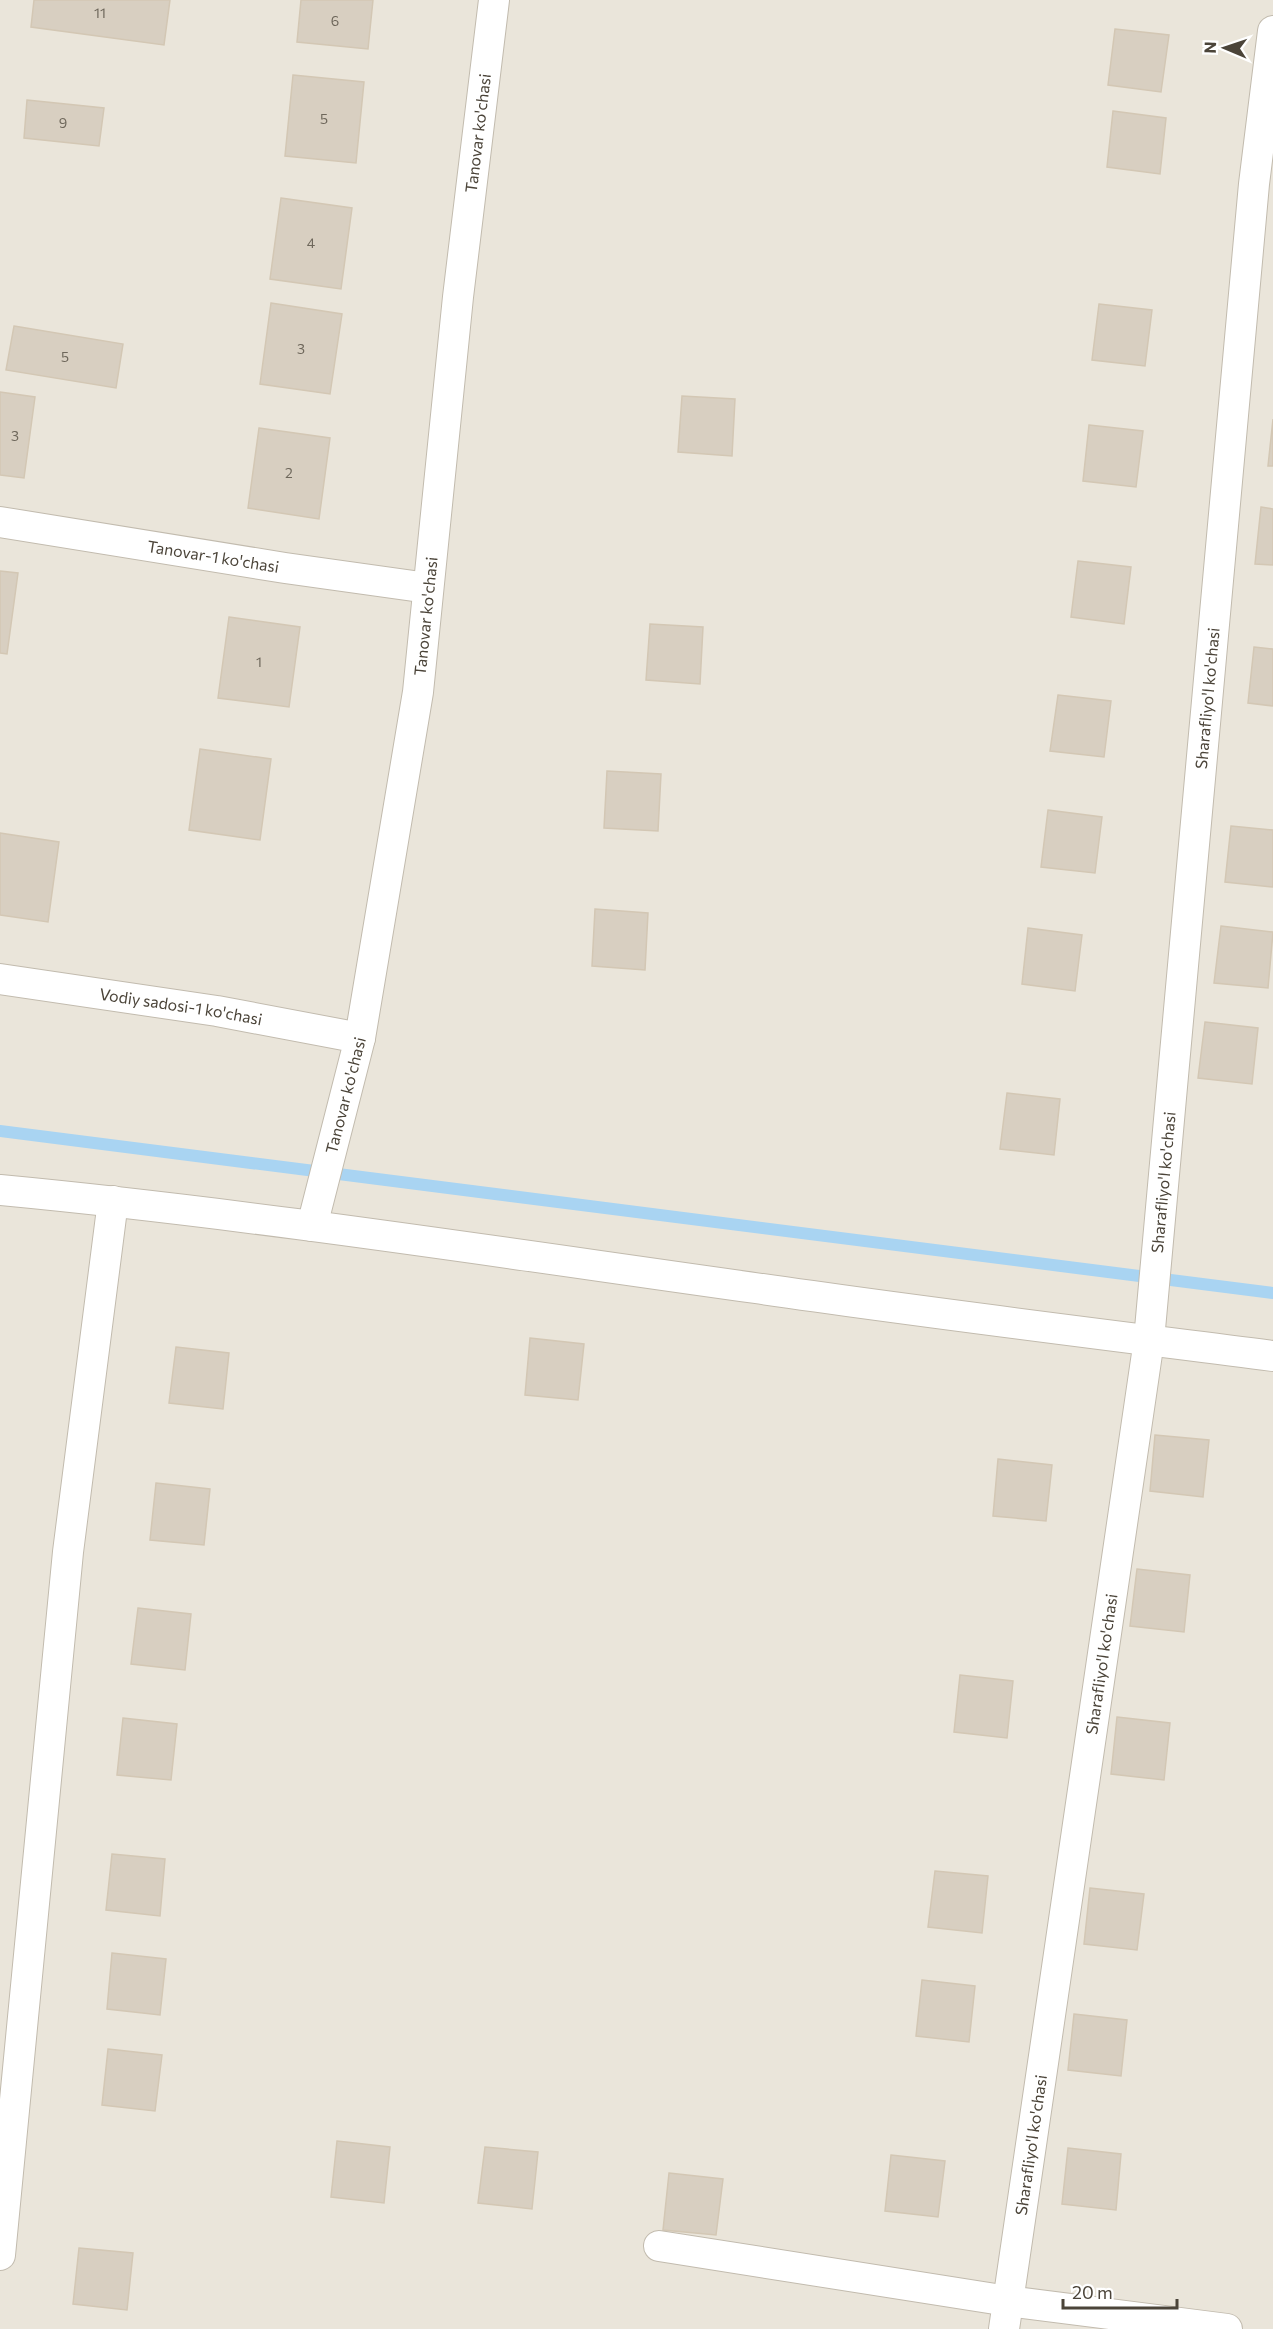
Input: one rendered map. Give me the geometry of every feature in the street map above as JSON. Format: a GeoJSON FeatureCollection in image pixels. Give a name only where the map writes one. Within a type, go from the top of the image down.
{"type":"FeatureCollection","features":[{"type":"Feature","properties":{"kind":"street","name":"Tanovar ko'chasi"},"geometry":{"type":"LineString","coordinates":[[312,1226],[360,1038],[418,692],[458,297],[494,0]]}},
{"type":"Feature","properties":{"kind":"street","name":"Sharafliyo'l ko'chasi"},"geometry":{"type":"LineString","coordinates":[[1006,2315],[1149,1340],[1264,185],[1273,31]]}},
{"type":"Feature","properties":{"kind":"street","name":"Tanovar-1 ko'chasi"},"geometry":{"type":"LineString","coordinates":[[0,522],[285,568],[428,588]]}},
{"type":"Feature","properties":{"kind":"street","name":"Vodiy sadosi-1 ko'chasi"},"geometry":{"type":"LineString","coordinates":[[0,979],[217,1011],[360,1038]]}},
{"type":"Feature","properties":{"kind":"street"},"geometry":{"type":"LineString","coordinates":[[0,1190],[113,1201],[312,1226],[842,1300],[1273,1356]]}},
{"type":"Feature","properties":{"kind":"street"},"geometry":{"type":"LineString","coordinates":[[0,2255],[68,1552],[113,1201]]}},
{"type":"Feature","properties":{"kind":"street"},"geometry":{"type":"LineString","coordinates":[[659,2246],[1006,2315],[1227,2329]]}},
{"type":"Feature","properties":{"kind":"shaded area"},"geometry":{"type":"Polygon","coordinates":[[[0,0],[1273,0],[1273,2329],[0,2329],[0,0]]]}},
{"type":"Feature","properties":{"kind":"building"},"geometry":{"type":"Polygon","coordinates":[[[34,0],[170,0],[164,45],[31,27],[34,0]]]}},
{"type":"Feature","properties":{"kind":"building"},"geometry":{"type":"Polygon","coordinates":[[[301,0],[373,0],[368,49],[297,42],[301,0]]]}},
{"type":"Feature","properties":{"kind":"building"},"geometry":{"type":"Polygon","coordinates":[[[1115,29],[1169,35],[1161,92],[1108,85],[1115,29]]]}},
{"type":"Feature","properties":{"kind":"building"},"geometry":{"type":"Polygon","coordinates":[[[293,75],[364,82],[356,163],[285,156],[293,75]]]}},
{"type":"Feature","properties":{"kind":"building"},"geometry":{"type":"Polygon","coordinates":[[[27,100],[104,108],[99,146],[24,138],[27,100]]]}},
{"type":"Feature","properties":{"kind":"building"},"geometry":{"type":"Polygon","coordinates":[[[1113,111],[1166,118],[1160,174],[1107,167],[1113,111]]]}},
{"type":"Feature","properties":{"kind":"building"},"geometry":{"type":"Polygon","coordinates":[[[281,198],[352,208],[341,289],[270,279],[281,198]]]}},
{"type":"Feature","properties":{"kind":"building"},"geometry":{"type":"Polygon","coordinates":[[[271,303],[342,314],[330,394],[260,384],[271,303]]]}},
{"type":"Feature","properties":{"kind":"building"},"geometry":{"type":"Polygon","coordinates":[[[1099,304],[1152,310],[1145,366],[1092,360],[1099,304]]]}},
{"type":"Feature","properties":{"kind":"building"},"geometry":{"type":"Polygon","coordinates":[[[14,326],[123,344],[116,388],[6,370],[14,326]]]}},
{"type":"Feature","properties":{"kind":"building"},"geometry":{"type":"Polygon","coordinates":[[[0,392],[35,397],[24,478],[0,475],[0,392]]]}},
{"type":"Feature","properties":{"kind":"building"},"geometry":{"type":"Polygon","coordinates":[[[682,396],[735,399],[732,456],[678,452],[682,396]]]}},
{"type":"Feature","properties":{"kind":"building"},"geometry":{"type":"Polygon","coordinates":[[[1273,419],[1273,466],[1268,466],[1273,419]]]}},
{"type":"Feature","properties":{"kind":"building"},"geometry":{"type":"Polygon","coordinates":[[[1089,425],[1143,431],[1136,487],[1083,481],[1089,425]]]}},
{"type":"Feature","properties":{"kind":"building"},"geometry":{"type":"Polygon","coordinates":[[[259,428],[330,438],[319,519],[248,508],[259,428]]]}},
{"type":"Feature","properties":{"kind":"building"},"geometry":{"type":"Polygon","coordinates":[[[1261,507],[1273,509],[1273,565],[1255,564],[1261,507]]]}},
{"type":"Feature","properties":{"kind":"building"},"geometry":{"type":"Polygon","coordinates":[[[1078,561],[1131,567],[1124,624],[1071,617],[1078,561]]]}},
{"type":"Feature","properties":{"kind":"building"},"geometry":{"type":"Polygon","coordinates":[[[0,571],[18,573],[7,654],[0,653],[0,571]]]}},
{"type":"Feature","properties":{"kind":"building"},"geometry":{"type":"Polygon","coordinates":[[[229,617],[300,627],[289,707],[218,698],[229,617]]]}},
{"type":"Feature","properties":{"kind":"building"},"geometry":{"type":"Polygon","coordinates":[[[650,624],[703,627],[700,684],[646,680],[650,624]]]}},
{"type":"Feature","properties":{"kind":"building"},"geometry":{"type":"Polygon","coordinates":[[[1254,647],[1273,649],[1273,706],[1248,703],[1254,647]]]}},
{"type":"Feature","properties":{"kind":"building"},"geometry":{"type":"Polygon","coordinates":[[[1058,695],[1111,701],[1104,757],[1050,751],[1058,695]]]}},
{"type":"Feature","properties":{"kind":"building"},"geometry":{"type":"Polygon","coordinates":[[[200,749],[271,759],[260,840],[189,830],[200,749]]]}},
{"type":"Feature","properties":{"kind":"building"},"geometry":{"type":"Polygon","coordinates":[[[607,771],[661,774],[658,831],[604,828],[607,771]]]}},
{"type":"Feature","properties":{"kind":"building"},"geometry":{"type":"Polygon","coordinates":[[[1048,810],[1102,817],[1095,873],[1041,867],[1048,810]]]}},
{"type":"Feature","properties":{"kind":"building"},"geometry":{"type":"Polygon","coordinates":[[[1231,826],[1273,830],[1273,887],[1225,882],[1231,826]]]}},
{"type":"Feature","properties":{"kind":"building"},"geometry":{"type":"Polygon","coordinates":[[[0,833],[59,842],[48,922],[0,915],[0,833]]]}},
{"type":"Feature","properties":{"kind":"building"},"geometry":{"type":"Polygon","coordinates":[[[595,909],[648,913],[645,970],[592,966],[595,909]]]}},
{"type":"Feature","properties":{"kind":"building"},"geometry":{"type":"Polygon","coordinates":[[[1221,926],[1273,932],[1268,988],[1214,983],[1221,926]]]}},
{"type":"Feature","properties":{"kind":"building"},"geometry":{"type":"Polygon","coordinates":[[[1028,928],[1082,935],[1075,991],[1022,984],[1028,928]]]}},
{"type":"Feature","properties":{"kind":"building"},"geometry":{"type":"Polygon","coordinates":[[[1205,1022],[1258,1028],[1252,1084],[1198,1078],[1205,1022]]]}},
{"type":"Feature","properties":{"kind":"building"},"geometry":{"type":"Polygon","coordinates":[[[1007,1093],[1060,1099],[1054,1155],[1000,1149],[1007,1093]]]}},
{"type":"Feature","properties":{"kind":"building"},"geometry":{"type":"Polygon","coordinates":[[[530,1338],[584,1344],[578,1400],[525,1395],[530,1338]]]}},
{"type":"Feature","properties":{"kind":"building"},"geometry":{"type":"Polygon","coordinates":[[[176,1347],[229,1353],[223,1409],[169,1403],[176,1347]]]}},
{"type":"Feature","properties":{"kind":"building"},"geometry":{"type":"Polygon","coordinates":[[[1155,1435],[1209,1440],[1203,1497],[1150,1491],[1155,1435]]]}},
{"type":"Feature","properties":{"kind":"building"},"geometry":{"type":"Polygon","coordinates":[[[998,1459],[1052,1465],[1046,1521],[993,1516],[998,1459]]]}},
{"type":"Feature","properties":{"kind":"building"},"geometry":{"type":"Polygon","coordinates":[[[156,1483],[210,1489],[204,1545],[150,1540],[156,1483]]]}},
{"type":"Feature","properties":{"kind":"building"},"geometry":{"type":"Polygon","coordinates":[[[1137,1569],[1190,1575],[1184,1632],[1130,1626],[1137,1569]]]}},
{"type":"Feature","properties":{"kind":"building"},"geometry":{"type":"Polygon","coordinates":[[[138,1608],[191,1614],[185,1670],[131,1664],[138,1608]]]}},
{"type":"Feature","properties":{"kind":"building"},"geometry":{"type":"Polygon","coordinates":[[[960,1675],[1013,1681],[1007,1738],[954,1732],[960,1675]]]}},
{"type":"Feature","properties":{"kind":"building"},"geometry":{"type":"Polygon","coordinates":[[[1117,1717],[1170,1723],[1164,1780],[1111,1774],[1117,1717]]]}},
{"type":"Feature","properties":{"kind":"building"},"geometry":{"type":"Polygon","coordinates":[[[123,1718],[177,1724],[171,1780],[117,1775],[123,1718]]]}},
{"type":"Feature","properties":{"kind":"building"},"geometry":{"type":"Polygon","coordinates":[[[112,1854],[165,1859],[160,1916],[106,1910],[112,1854]]]}},
{"type":"Feature","properties":{"kind":"building"},"geometry":{"type":"Polygon","coordinates":[[[935,1871],[988,1876],[982,1933],[928,1927],[935,1871]]]}},
{"type":"Feature","properties":{"kind":"building"},"geometry":{"type":"Polygon","coordinates":[[[1090,1888],[1144,1894],[1137,1950],[1084,1944],[1090,1888]]]}},
{"type":"Feature","properties":{"kind":"building"},"geometry":{"type":"Polygon","coordinates":[[[112,1953],[166,1959],[160,2015],[107,2009],[112,1953]]]}},
{"type":"Feature","properties":{"kind":"building"},"geometry":{"type":"Polygon","coordinates":[[[922,1980],[975,1986],[969,2042],[916,2036],[922,1980]]]}},
{"type":"Feature","properties":{"kind":"building"},"geometry":{"type":"Polygon","coordinates":[[[1074,2014],[1127,2020],[1121,2076],[1068,2070],[1074,2014]]]}},
{"type":"Feature","properties":{"kind":"building"},"geometry":{"type":"Polygon","coordinates":[[[108,2049],[162,2055],[155,2111],[102,2105],[108,2049]]]}},
{"type":"Feature","properties":{"kind":"building"},"geometry":{"type":"Polygon","coordinates":[[[337,2141],[390,2147],[384,2203],[331,2197],[337,2141]]]}},
{"type":"Feature","properties":{"kind":"building"},"geometry":{"type":"Polygon","coordinates":[[[485,2147],[538,2152],[532,2209],[478,2203],[485,2147]]]}},
{"type":"Feature","properties":{"kind":"building"},"geometry":{"type":"Polygon","coordinates":[[[1068,2148],[1121,2154],[1116,2210],[1062,2204],[1068,2148]]]}},
{"type":"Feature","properties":{"kind":"building"},"geometry":{"type":"Polygon","coordinates":[[[891,2155],[945,2161],[938,2217],[885,2211],[891,2155]]]}},
{"type":"Feature","properties":{"kind":"building"},"geometry":{"type":"Polygon","coordinates":[[[669,2173],[723,2179],[716,2235],[663,2230],[669,2173]]]}},
{"type":"Feature","properties":{"kind":"building"},"geometry":{"type":"Polygon","coordinates":[[[79,2248],[133,2253],[127,2310],[73,2304],[79,2248]]]}},
{"type":"Feature","properties":{"kind":"waterway"},"geometry":{"type":"LineString","coordinates":[[0,1131],[1273,1293]]}}]}
